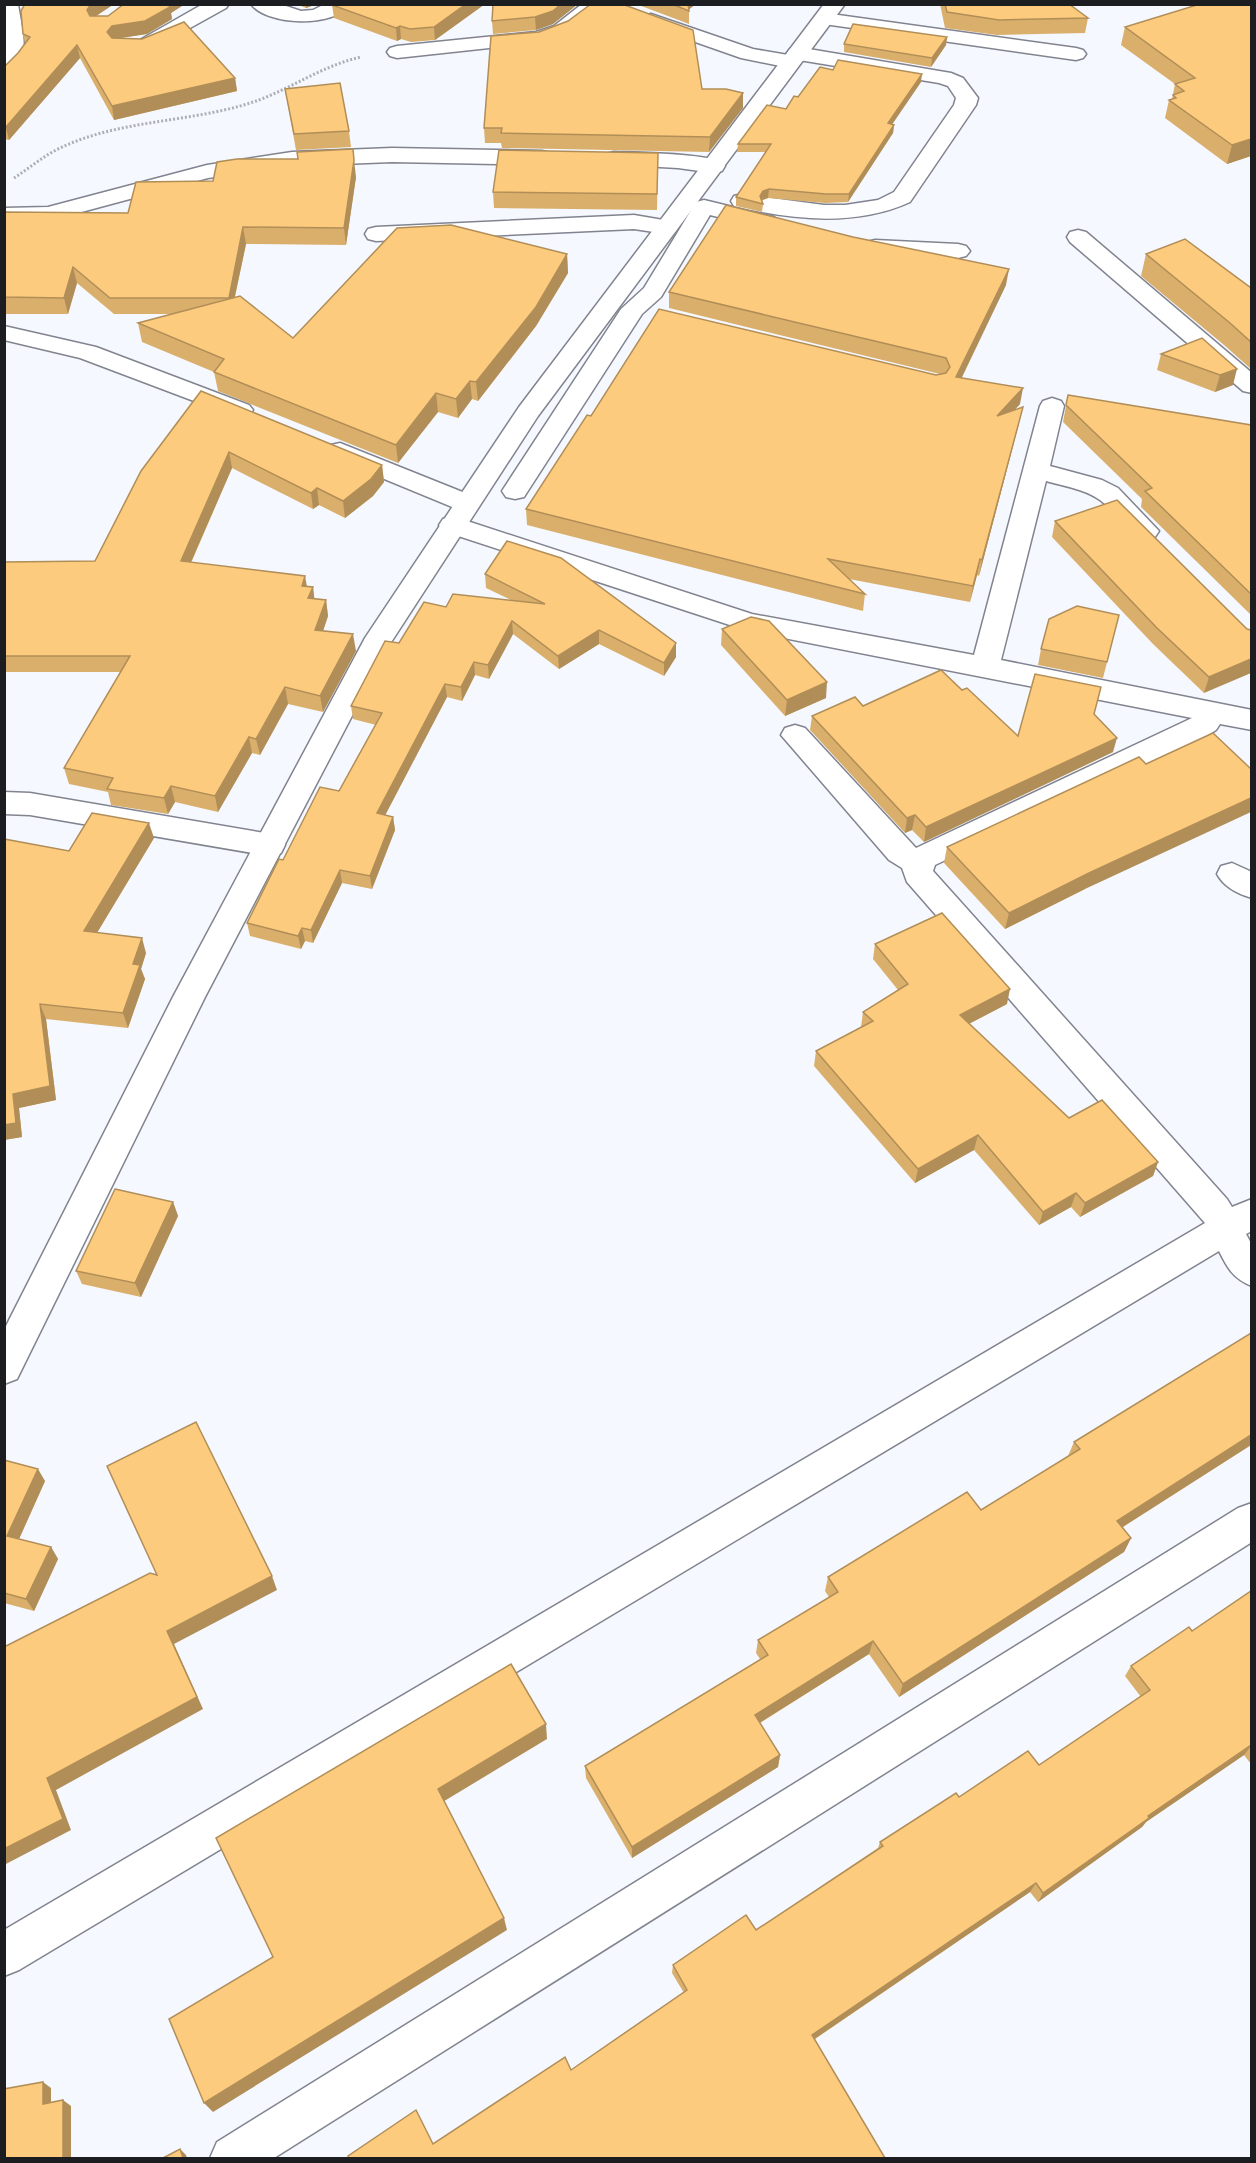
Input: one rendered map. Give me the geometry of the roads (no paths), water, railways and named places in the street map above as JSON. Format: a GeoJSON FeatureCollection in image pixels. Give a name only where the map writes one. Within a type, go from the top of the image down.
{"type":"FeatureCollection","features":[{"type":"Feature","properties":{"kind":"street"},"geometry":{"type":"LineString","coordinates":[[133,45],[153,42],[219,4]]}},
{"type":"Feature","properties":{"kind":"street"},"geometry":{"type":"LineString","coordinates":[[261,4],[296,17],[320,16],[341,4]]}},
{"type":"Feature","properties":{"kind":"street"},"geometry":{"type":"LineString","coordinates":[[397,52],[539,38],[561,30],[604,5]]}},
{"type":"Feature","properties":{"kind":"street"},"geometry":{"type":"LineString","coordinates":[[4,69],[10,65],[14,54],[9,8],[31,6]]}},
{"type":"Feature","properties":{"kind":"street"},"geometry":{"type":"LineString","coordinates":[[515,491],[633,309],[667,228],[793,58],[830,12],[1076,54]]}},
{"type":"Feature","properties":{"kind":"street"},"geometry":{"type":"LineString","coordinates":[[631,13],[748,54],[944,77],[956,81],[967,98],[965,105],[902,197],[889,205],[842,211],[798,211],[693,191]]}},
{"type":"Feature","properties":{"kind":"street"},"geometry":{"type":"LineString","coordinates":[[4,215],[48,214],[207,172],[292,159],[392,155],[559,158]]}},
{"type":"Feature","properties":{"kind":"street"},"geometry":{"type":"LineString","coordinates":[[594,159],[678,161],[714,166]]}},
{"type":"Feature","properties":{"kind":"street"},"geometry":{"type":"LineString","coordinates":[[4,1368],[189,997],[375,645],[528,412],[653,292],[704,207],[806,232]]}},
{"type":"Feature","properties":{"kind":"street"},"geometry":{"type":"LineString","coordinates":[[376,234],[634,222],[667,228]]}},
{"type":"Feature","properties":{"kind":"street"},"geometry":{"type":"LineString","coordinates":[[1077,237],[1251,386]]}},
{"type":"Feature","properties":{"kind":"street"},"geometry":{"type":"LineString","coordinates":[[852,244],[890,249],[958,251]]}},
{"type":"Feature","properties":{"kind":"street"},"geometry":{"type":"LineString","coordinates":[[4,333],[106,358],[260,418]]}},
{"type":"Feature","properties":{"kind":"street"},"geometry":{"type":"LineString","coordinates":[[985,667],[1052,406]]}},
{"type":"Feature","properties":{"kind":"street"},"geometry":{"type":"LineString","coordinates":[[314,441],[459,514],[748,622],[1251,720]]}},
{"type":"Feature","properties":{"kind":"street"},"geometry":{"type":"LineString","coordinates":[[1035,470],[1093,486],[1109,494],[1159,544]]}},
{"type":"Feature","properties":{"kind":"street"},"geometry":{"type":"LineString","coordinates":[[917,863],[924,857],[1195,730],[1206,723],[1213,712]]}},
{"type":"Feature","properties":{"kind":"street"},"geometry":{"type":"LineString","coordinates":[[795,735],[900,852],[917,863]]}},
{"type":"Feature","properties":{"kind":"street"},"geometry":{"type":"LineString","coordinates":[[4,803],[30,804],[270,845]]}},
{"type":"Feature","properties":{"kind":"street"},"geometry":{"type":"LineString","coordinates":[[917,863],[918,874],[1215,1209],[1238,1220]]}},
{"type":"Feature","properties":{"kind":"street"},"geometry":{"type":"LineString","coordinates":[[1238,1220],[1242,1261],[1251,1271]]}},
{"type":"Feature","properties":{"kind":"street"},"geometry":{"type":"LineString","coordinates":[[4,1955],[1166,1265],[1238,1220]]}},
{"type":"Feature","properties":{"kind":"street"},"geometry":{"type":"LineString","coordinates":[[233,2158],[1251,1521]]}}]}
